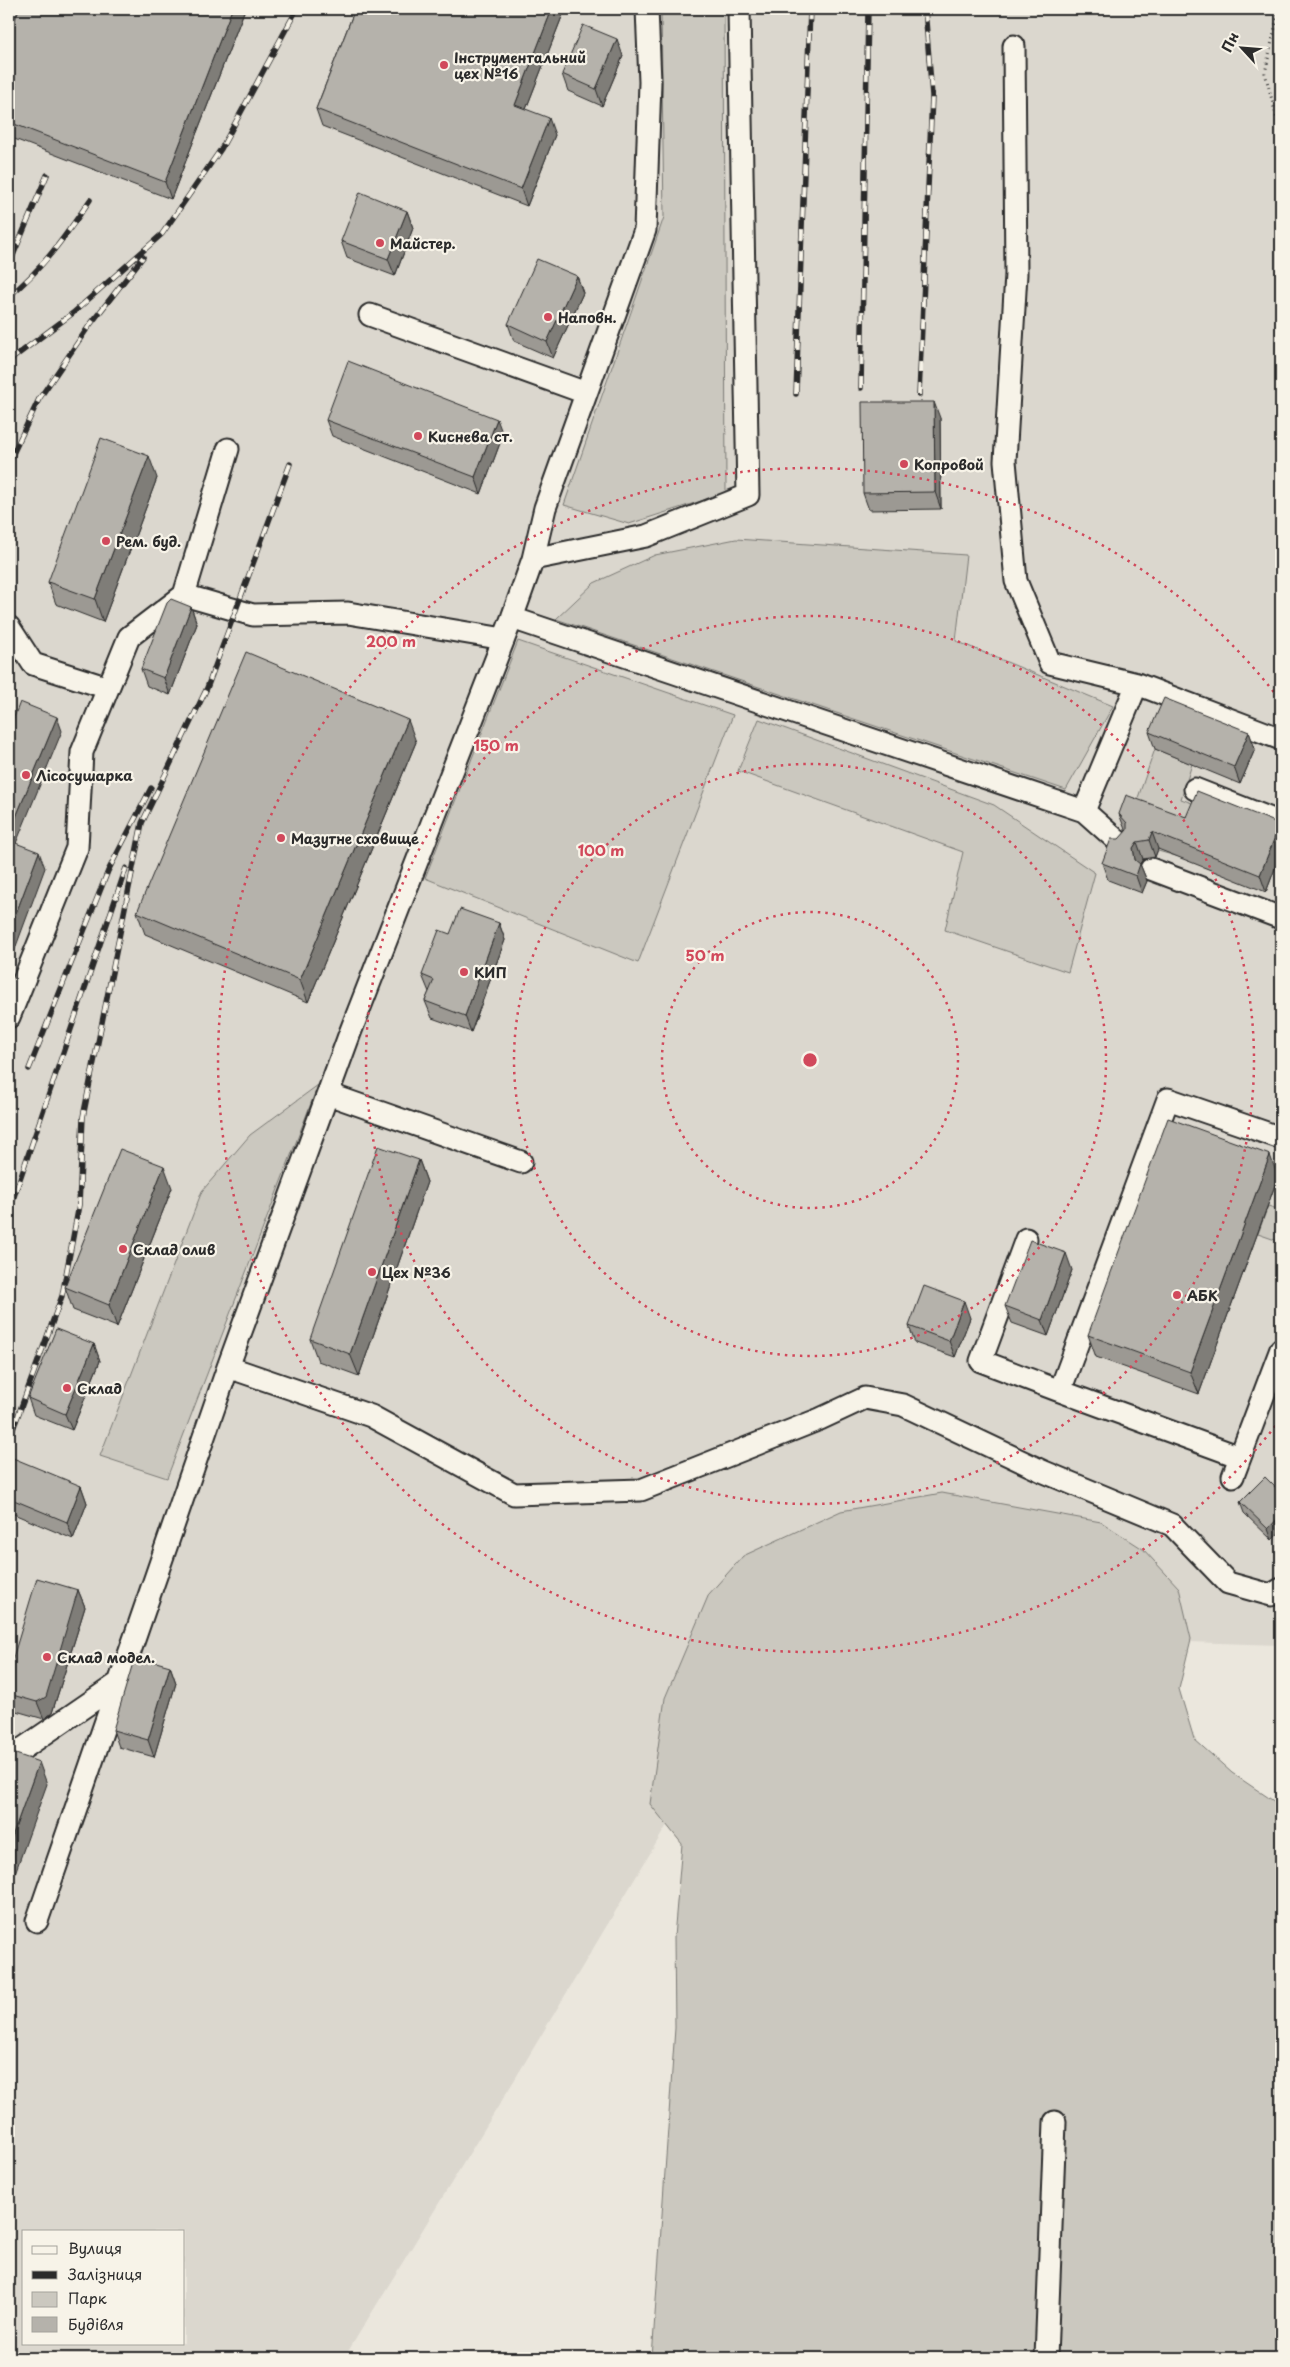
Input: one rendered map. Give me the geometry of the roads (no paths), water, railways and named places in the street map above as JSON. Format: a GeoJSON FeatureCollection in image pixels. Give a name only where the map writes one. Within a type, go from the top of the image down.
{"type":"FeatureCollection","features":[{"type":"Feature","properties":{"kind":"lane"},"geometry":{"type":"LineString","coordinates":[[37,1921],[228,1367],[328,1094],[512,618],[533,559],[544,508],[645,230],[650,82],[647,9]]}},
{"type":"Feature","properties":{"kind":"lane"},"geometry":{"type":"LineString","coordinates":[[533,559],[646,536],[748,495],[739,9]]}},
{"type":"Feature","properties":{"kind":"lane"},"geometry":{"type":"LineString","coordinates":[[1014,46],[1016,274],[1005,461],[1016,581],[1050,663],[1138,684],[1281,739]]}},
{"type":"Feature","properties":{"kind":"lane"},"geometry":{"type":"LineString","coordinates":[[370,315],[586,393]]}},
{"type":"Feature","properties":{"kind":"lane"},"geometry":{"type":"LineString","coordinates":[[9,1017],[77,848],[82,752],[129,637],[184,595],[228,449]]}},
{"type":"Feature","properties":{"kind":"lane"},"geometry":{"type":"LineString","coordinates":[[184,595],[253,615],[348,613],[504,639]]}},
{"type":"Feature","properties":{"kind":"lane"},"geometry":{"type":"LineString","coordinates":[[512,618],[1084,811],[1121,844]]}},
{"type":"Feature","properties":{"kind":"lane"},"geometry":{"type":"LineString","coordinates":[[9,627],[34,664],[108,688]]}},
{"type":"Feature","properties":{"kind":"lane"},"geometry":{"type":"LineString","coordinates":[[1084,811],[1138,684]]}},
{"type":"Feature","properties":{"kind":"lane"},"geometry":{"type":"LineString","coordinates":[[1195,789],[1281,823]]}},
{"type":"Feature","properties":{"kind":"lane"},"geometry":{"type":"LineString","coordinates":[[1151,869],[1281,918]]}},
{"type":"Feature","properties":{"kind":"lane"},"geometry":{"type":"LineString","coordinates":[[328,1094],[521,1162]]}},
{"type":"Feature","properties":{"kind":"lane"},"geometry":{"type":"LineString","coordinates":[[1060,1391],[1168,1099],[1281,1138]]}},
{"type":"Feature","properties":{"kind":"lane"},"geometry":{"type":"LineString","coordinates":[[1026,1239],[981,1361],[1060,1391],[1236,1466],[1281,1348]]}},
{"type":"Feature","properties":{"kind":"lane"},"geometry":{"type":"LineString","coordinates":[[228,1367],[371,1416],[514,1494],[641,1490],[820,1419],[865,1398],[904,1405],[1042,1471],[1172,1525],[1228,1583],[1271,1595],[1281,1589]]}},
{"type":"Feature","properties":{"kind":"lane"},"geometry":{"type":"LineString","coordinates":[[9,1766],[15,1754],[120,1682]]}},
{"type":"Feature","properties":{"kind":"lane"},"geometry":{"type":"LineString","coordinates":[[1046,2358],[1055,2122]]}},
{"type":"Feature","properties":{"kind":"railway"},"geometry":{"type":"LineString","coordinates":[[9,361],[73,313],[162,234],[221,149],[297,9]]}},
{"type":"Feature","properties":{"kind":"railway"},"geometry":{"type":"LineString","coordinates":[[796,394],[810,9]]}},
{"type":"Feature","properties":{"kind":"railway"},"geometry":{"type":"LineString","coordinates":[[861,388],[868,9]]}},
{"type":"Feature","properties":{"kind":"railway"},"geometry":{"type":"LineString","coordinates":[[919,395],[932,96],[925,9]]}},
{"type":"Feature","properties":{"kind":"railway"},"geometry":{"type":"LineString","coordinates":[[9,265],[47,175]]}},
{"type":"Feature","properties":{"kind":"railway"},"geometry":{"type":"LineString","coordinates":[[9,296],[43,263],[63,239],[90,200]]}},
{"type":"Feature","properties":{"kind":"railway"},"geometry":{"type":"LineString","coordinates":[[9,462],[39,399],[89,326],[143,257]]}},
{"type":"Feature","properties":{"kind":"railway"},"geometry":{"type":"LineString","coordinates":[[9,1440],[62,1296],[79,1205],[83,1117],[142,823],[207,688],[290,464]]}},
{"type":"Feature","properties":{"kind":"railway"},"geometry":{"type":"LineString","coordinates":[[29,1069],[108,871],[151,788]]}},
{"type":"Feature","properties":{"kind":"railway"},"geometry":{"type":"LineString","coordinates":[[9,1211],[126,868]]}},
{"type":"Feature","properties":{"kind":"place","name":"Інструментальний цех №16"},"geometry":{"type":"Point","coordinates":[444,65]}},
{"type":"Feature","properties":{"kind":"place","name":"Майстер."},"geometry":{"type":"Point","coordinates":[380,243]}},
{"type":"Feature","properties":{"kind":"place","name":"Наповн."},"geometry":{"type":"Point","coordinates":[548,317]}},
{"type":"Feature","properties":{"kind":"place","name":"Киснева ст."},"geometry":{"type":"Point","coordinates":[418,436]}},
{"type":"Feature","properties":{"kind":"place","name":"Копровой"},"geometry":{"type":"Point","coordinates":[904,464]}},
{"type":"Feature","properties":{"kind":"place","name":"Рем. буд."},"geometry":{"type":"Point","coordinates":[106,541]}},
{"type":"Feature","properties":{"kind":"place","name":"Лісосушарка"},"geometry":{"type":"Point","coordinates":[26,775]}},
{"type":"Feature","properties":{"kind":"place","name":"Мазутне сховище"},"geometry":{"type":"Point","coordinates":[281,838]}},
{"type":"Feature","properties":{"kind":"place","name":"КИП"},"geometry":{"type":"Point","coordinates":[464,972]}},
{"type":"Feature","properties":{"kind":"place","name":"Склад олив"},"geometry":{"type":"Point","coordinates":[123,1249]}},
{"type":"Feature","properties":{"kind":"place","name":"Цех №36"},"geometry":{"type":"Point","coordinates":[372,1272]}},
{"type":"Feature","properties":{"kind":"place","name":"АБК"},"geometry":{"type":"Point","coordinates":[1177,1295]}},
{"type":"Feature","properties":{"kind":"place","name":"Склад"},"geometry":{"type":"Point","coordinates":[67,1388]}},
{"type":"Feature","properties":{"kind":"place","name":"Склад модел."},"geometry":{"type":"Point","coordinates":[47,1657]}}]}
